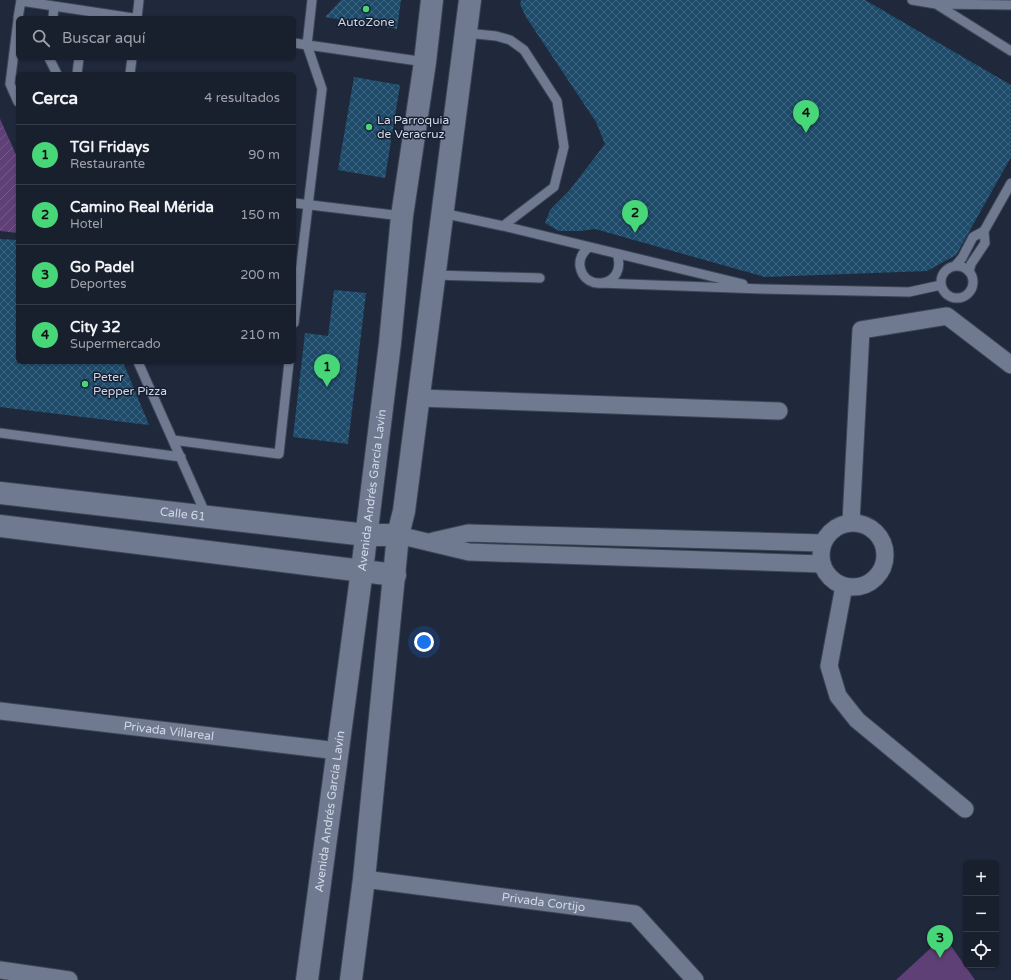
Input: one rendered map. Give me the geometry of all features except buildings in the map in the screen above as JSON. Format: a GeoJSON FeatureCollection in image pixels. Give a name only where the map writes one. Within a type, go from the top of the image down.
{"type":"FeatureCollection","features":[{"type":"Feature","properties":{"kind":"main road","name":"Avenida Andrés García Lavín"},"geometry":{"type":"LineString","coordinates":[[306,980],[362,570],[390,343],[402,216],[425,62],[432,0]]}},
{"type":"Feature","properties":{"kind":"main road"},"geometry":{"type":"LineString","coordinates":[[351,980],[364,879],[398,535],[404,511],[470,0]]}},
{"type":"Feature","properties":{"kind":"main road","name":"Calle 61"},"geometry":{"type":"LineString","coordinates":[[0,493],[366,535],[398,535]]}},
{"type":"Feature","properties":{"kind":"main road"},"geometry":{"type":"LineString","coordinates":[[0,526],[395,575]]}},
{"type":"Feature","properties":{"kind":"street"},"geometry":{"type":"LineString","coordinates":[[850,522],[861,330],[947,316],[1011,365]]}},
{"type":"Feature","properties":{"kind":"street"},"geometry":{"type":"LineString","coordinates":[[418,398],[779,411]]}},
{"type":"Feature","properties":{"kind":"street"},"geometry":{"type":"LineString","coordinates":[[850,522],[861,523],[870,527],[884,542],[886,553],[885,563],[881,572],[874,580],[864,585],[854,587],[844,586],[834,581],[827,574],[822,564],[820,554],[822,543],[833,528],[850,522]]}},
{"type":"Feature","properties":{"kind":"street"},"geometry":{"type":"LineString","coordinates":[[431,542],[468,533],[822,543]]}},
{"type":"Feature","properties":{"kind":"street"},"geometry":{"type":"LineString","coordinates":[[398,535],[469,552],[822,564]]}},
{"type":"Feature","properties":{"kind":"street"},"geometry":{"type":"LineString","coordinates":[[844,586],[830,666],[838,696],[858,720],[965,809]]}},
{"type":"Feature","properties":{"kind":"street","name":"Privada Villareal"},"geometry":{"type":"LineString","coordinates":[[0,711],[338,751]]}},
{"type":"Feature","properties":{"kind":"street","name":"Privada Cortijo"},"geometry":{"type":"LineString","coordinates":[[364,879],[635,914],[696,980]]}},
{"type":"Feature","properties":{"kind":"street"},"geometry":{"type":"LineString","coordinates":[[0,970],[69,980]]}},
{"type":"Feature","properties":{"kind":"lane"},"geometry":{"type":"LineString","coordinates":[[18,16],[21,0],[85,14],[109,16]]}},
{"type":"Feature","properties":{"kind":"lane"},"geometry":{"type":"LineString","coordinates":[[137,16],[139,0]]}},
{"type":"Feature","properties":{"kind":"lane"},"geometry":{"type":"LineString","coordinates":[[296,306],[322,89],[307,44],[312,0]]}},
{"type":"Feature","properties":{"kind":"lane"},"geometry":{"type":"LineString","coordinates":[[912,0],[936,4],[1011,5]]}},
{"type":"Feature","properties":{"kind":"lane"},"geometry":{"type":"LineString","coordinates":[[936,4],[1011,51]]}},
{"type":"Feature","properties":{"kind":"lane"},"geometry":{"type":"LineString","coordinates":[[53,16],[54,6]]}},
{"type":"Feature","properties":{"kind":"lane"},"geometry":{"type":"LineString","coordinates":[[466,33],[510,40],[524,50],[557,101],[564,147],[554,187],[503,226]]}},
{"type":"Feature","properties":{"kind":"lane"},"geometry":{"type":"LineString","coordinates":[[16,35],[10,84],[16,98]]}},
{"type":"Feature","properties":{"kind":"lane"},"geometry":{"type":"LineString","coordinates":[[296,42],[425,62]]}},
{"type":"Feature","properties":{"kind":"lane"},"geometry":{"type":"LineString","coordinates":[[49,60],[56,72]]}},
{"type":"Feature","properties":{"kind":"lane"},"geometry":{"type":"LineString","coordinates":[[77,72],[79,60]]}},
{"type":"Feature","properties":{"kind":"lane"},"geometry":{"type":"LineString","coordinates":[[130,72],[132,60]]}},
{"type":"Feature","properties":{"kind":"lane"},"geometry":{"type":"LineString","coordinates":[[955,266],[969,272],[973,282],[970,292],[956,298],[946,294],[941,285],[941,280],[946,271],[955,266],[962,258],[974,237],[984,231],[1011,183]]}},
{"type":"Feature","properties":{"kind":"lane"},"geometry":{"type":"LineString","coordinates":[[296,202],[402,216]]}},
{"type":"Feature","properties":{"kind":"lane"},"geometry":{"type":"LineString","coordinates":[[442,213],[503,226],[762,289]]}},
{"type":"Feature","properties":{"kind":"lane"},"geometry":{"type":"LineString","coordinates":[[969,272],[972,264],[985,243],[984,231]]}},
{"type":"Feature","properties":{"kind":"lane"},"geometry":{"type":"LineString","coordinates":[[589,247],[581,256],[581,269],[587,279],[599,284],[909,292],[941,285]]}},
{"type":"Feature","properties":{"kind":"lane"},"geometry":{"type":"LineString","coordinates":[[599,284],[612,279],[617,275],[620,261],[617,254]]}},
{"type":"Feature","properties":{"kind":"lane"},"geometry":{"type":"LineString","coordinates":[[434,276],[540,278]]}},
{"type":"Feature","properties":{"kind":"lane"},"geometry":{"type":"LineString","coordinates":[[139,364],[207,516]]}},
{"type":"Feature","properties":{"kind":"lane"},"geometry":{"type":"LineString","coordinates":[[173,440],[279,454],[289,364]]}},
{"type":"Feature","properties":{"kind":"lane"},"geometry":{"type":"LineString","coordinates":[[0,433],[181,457]]}},
{"type":"Feature","properties":{"kind":"shaded area"},"geometry":{"type":"Polygon","coordinates":[[[0,119],[16,155],[16,233],[0,231],[0,119]]]}},
{"type":"Feature","properties":{"kind":"shaded area"},"geometry":{"type":"Polygon","coordinates":[[[944,936],[963,963],[963,968],[967,968],[975,980],[896,980],[944,936]]]}},
{"type":"Feature","properties":{"kind":"place","name":"AutoZone"},"geometry":{"type":"Point","coordinates":[366,9]}},
{"type":"Feature","properties":{"kind":"place","name":"La Parroquia de Veracruz"},"geometry":{"type":"Point","coordinates":[369,127]}},
{"type":"Feature","properties":{"kind":"place","name":"City 32"},"geometry":{"type":"Point","coordinates":[806,133]}},
{"type":"Feature","properties":{"kind":"place","name":"Camino Real Mérida"},"geometry":{"type":"Point","coordinates":[635,233]}},
{"type":"Feature","properties":{"kind":"place","name":"Peter Pepper Pizza"},"geometry":{"type":"Point","coordinates":[85,384]}},
{"type":"Feature","properties":{"kind":"place","name":"TGI Fridays"},"geometry":{"type":"Point","coordinates":[327,387]}},
{"type":"Feature","properties":{"kind":"place","name":"Go Padel"},"geometry":{"type":"Point","coordinates":[940,958]}}]}
